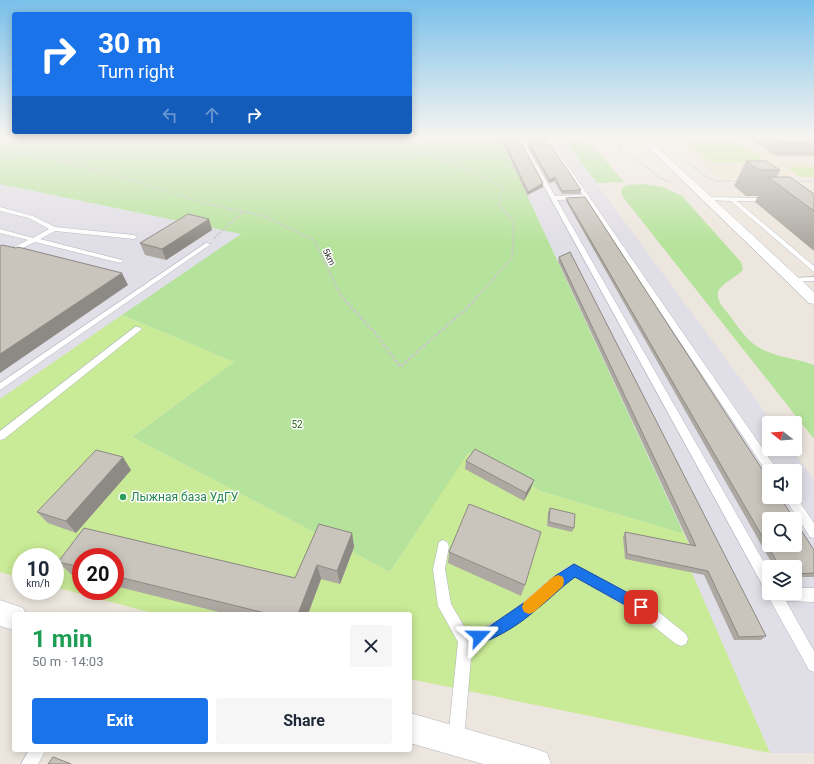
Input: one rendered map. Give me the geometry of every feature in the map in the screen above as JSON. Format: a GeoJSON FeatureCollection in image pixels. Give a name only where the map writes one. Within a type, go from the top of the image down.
{"type":"FeatureCollection","features":[{"type":"Feature","properties":{"kind":"street"},"geometry":{"type":"LineString","coordinates":[[680,173],[814,300]]}},
{"type":"Feature","properties":{"kind":"street"},"geometry":{"type":"LineString","coordinates":[[0,612],[12,616]]}},
{"type":"Feature","properties":{"kind":"street"},"geometry":{"type":"LineString","coordinates":[[412,729],[536,764]]}},
{"type":"Feature","properties":{"kind":"lane"},"geometry":{"type":"LineString","coordinates":[[541,173],[762,570]]}},
{"type":"Feature","properties":{"kind":"lane"},"geometry":{"type":"LineString","coordinates":[[570,173],[767,464]]}},
{"type":"Feature","properties":{"kind":"lane"},"geometry":{"type":"LineString","coordinates":[[554,198],[587,197]]}},
{"type":"Feature","properties":{"kind":"lane"},"geometry":{"type":"LineString","coordinates":[[707,199],[777,199]]}},
{"type":"Feature","properties":{"kind":"lane"},"geometry":{"type":"LineString","coordinates":[[732,199],[814,270]]}},
{"type":"Feature","properties":{"kind":"lane"},"geometry":{"type":"LineString","coordinates":[[0,209],[31,217],[54,229],[134,237]]}},
{"type":"Feature","properties":{"kind":"lane"},"geometry":{"type":"LineString","coordinates":[[0,257],[54,229]]}},
{"type":"Feature","properties":{"kind":"lane"},"geometry":{"type":"LineString","coordinates":[[0,231],[120,261]]}},
{"type":"Feature","properties":{"kind":"lane"},"geometry":{"type":"LineString","coordinates":[[0,387],[208,244]]}},
{"type":"Feature","properties":{"kind":"lane"},"geometry":{"type":"LineString","coordinates":[[793,280],[814,279]]}},
{"type":"Feature","properties":{"kind":"lane"},"geometry":{"type":"LineString","coordinates":[[0,436],[138,329]]}},
{"type":"Feature","properties":{"kind":"lane"},"geometry":{"type":"LineString","coordinates":[[795,504],[814,533]]}},
{"type":"Feature","properties":{"kind":"lane"},"geometry":{"type":"LineString","coordinates":[[443,546],[439,569],[446,606],[465,641],[456,740]]}},
{"type":"Feature","properties":{"kind":"lane"},"geometry":{"type":"LineString","coordinates":[[465,641],[494,632],[532,605],[559,580],[574,570],[641,607],[681,639]]}},
{"type":"Feature","properties":{"kind":"lane"},"geometry":{"type":"LineString","coordinates":[[802,594],[814,595]]}},
{"type":"Feature","properties":{"kind":"lane"},"geometry":{"type":"LineString","coordinates":[[778,600],[814,665]]}},
{"type":"Feature","properties":{"kind":"lane"},"geometry":{"type":"LineString","coordinates":[[29,764],[37,752]]}},
{"type":"Feature","properties":{"kind":"path","name":"5km"},"geometry":{"type":"LineString","coordinates":[[104,173],[129,179],[192,200],[264,216],[314,240],[339,293],[377,335],[400,367],[467,308],[512,258],[514,221],[498,204],[504,188],[473,173]]}},
{"type":"Feature","properties":{"kind":"path"},"geometry":{"type":"LineString","coordinates":[[654,173],[660,178],[673,183],[695,187]]}},
{"type":"Feature","properties":{"kind":"path"},"geometry":{"type":"LineString","coordinates":[[702,173],[716,182],[746,181]]}},
{"type":"Feature","properties":{"kind":"path"},"geometry":{"type":"LineString","coordinates":[[792,181],[814,181]]}},
{"type":"Feature","properties":{"kind":"path"},"geometry":{"type":"LineString","coordinates":[[208,244],[243,212]]}},
{"type":"Feature","properties":{"kind":"shaded area"},"geometry":{"type":"Polygon","coordinates":[[[517,173],[588,173],[768,416],[762,416],[762,456],[797,456],[814,480],[814,753],[770,753],[685,557],[694,556],[517,173]]]}},
{"type":"Feature","properties":{"kind":"shaded area"},"geometry":{"type":"Polygon","coordinates":[[[712,173],[814,173],[814,177],[718,178],[712,173]]]}},
{"type":"Feature","properties":{"kind":"shaded area"},"geometry":{"type":"Polygon","coordinates":[[[0,184],[242,234],[0,399],[0,184]]]}},
{"type":"Feature","properties":{"kind":"green space","name":"52"},"geometry":{"type":"Polygon","coordinates":[[[0,173],[517,173],[684,534],[543,492],[469,453],[390,572],[132,437],[234,362],[122,315],[241,234],[0,184],[0,173]]]}},
{"type":"Feature","properties":{"kind":"green space"},"geometry":{"type":"Polygon","coordinates":[[[589,173],[616,173],[624,182],[597,183],[589,173]]]}},
{"type":"Feature","properties":{"kind":"green space"},"geometry":{"type":"Polygon","coordinates":[[[794,173],[814,173],[814,177],[800,177],[794,173]]]}},
{"type":"Feature","properties":{"kind":"green space"},"geometry":{"type":"Polygon","coordinates":[[[642,184],[663,187],[682,196],[741,262],[743,270],[722,286],[718,292],[718,299],[746,337],[756,346],[780,356],[814,365],[814,439],[802,424],[802,416],[796,416],[623,197],[621,192],[623,187],[642,184]]]}},
{"type":"Feature","properties":{"kind":"green space"},"geometry":{"type":"Polygon","coordinates":[[[122,315],[234,362],[132,437],[390,572],[468,453],[543,492],[684,534],[695,557],[685,557],[770,753],[412,679],[412,612],[149,612],[104,600],[124,600],[124,548],[72,548],[72,592],[64,589],[64,548],[12,548],[12,575],[0,572],[0,399],[122,315]]]}},
{"type":"Feature","properties":{"kind":"building"},"geometry":{"type":"Polygon","coordinates":[[[519,173],[537,173],[543,183],[528,192],[519,173]]]}},
{"type":"Feature","properties":{"kind":"building"},"geometry":{"type":"Polygon","coordinates":[[[546,173],[569,173],[581,190],[562,191],[555,177],[550,180],[546,173]]]}},
{"type":"Feature","properties":{"kind":"building"},"geometry":{"type":"Polygon","coordinates":[[[768,177],[790,177],[814,194],[814,211],[768,177]]]}},
{"type":"Feature","properties":{"kind":"building"},"geometry":{"type":"Polygon","coordinates":[[[585,197],[762,469],[762,504],[784,504],[790,512],[762,512],[762,536],[566,198],[585,197]]]}},
{"type":"Feature","properties":{"kind":"building"},"geometry":{"type":"Polygon","coordinates":[[[188,214],[209,219],[162,249],[140,243],[188,214]]]}},
{"type":"Feature","properties":{"kind":"building"},"geometry":{"type":"Polygon","coordinates":[[[2,245],[16,248],[18,247],[122,273],[0,354],[0,246],[2,245]]]}},
{"type":"Feature","properties":{"kind":"building"},"geometry":{"type":"Polygon","coordinates":[[[570,252],[766,636],[739,637],[708,571],[627,554],[625,532],[696,546],[559,257],[570,252]]]}},
{"type":"Feature","properties":{"kind":"building"},"geometry":{"type":"Polygon","coordinates":[[[475,449],[534,480],[526,493],[466,461],[475,449]]]}},
{"type":"Feature","properties":{"kind":"building"},"geometry":{"type":"Polygon","coordinates":[[[96,450],[123,457],[66,521],[37,512],[96,450]]]}},
{"type":"Feature","properties":{"kind":"building"},"geometry":{"type":"Polygon","coordinates":[[[469,504],[541,532],[525,585],[449,552],[469,504]]]}},
{"type":"Feature","properties":{"kind":"building"},"geometry":{"type":"Polygon","coordinates":[[[550,508],[575,514],[574,528],[549,522],[550,508]]]}},
{"type":"Feature","properties":{"kind":"building"},"geometry":{"type":"Polygon","coordinates":[[[319,524],[352,533],[337,571],[317,565],[299,612],[261,612],[124,578],[124,548],[72,548],[72,565],[64,563],[64,554],[84,528],[295,578],[319,524]]]}},
{"type":"Feature","properties":{"kind":"building"},"geometry":{"type":"Polygon","coordinates":[[[802,532],[814,550],[814,573],[802,574],[802,560],[776,560],[771,552],[802,552],[802,532]]]}},
{"type":"Feature","properties":{"kind":"building"},"geometry":{"type":"Polygon","coordinates":[[[53,757],[71,764],[48,764],[53,757]]]}},
{"type":"Feature","properties":{"kind":"slow traffic"},"geometry":{"type":"LineString","coordinates":[[529,607],[558,581]]}},
{"type":"Feature","properties":{"kind":"place","name":"Лыжная база УдГУ"},"geometry":{"type":"Point","coordinates":[123,497]}},
{"type":"Feature","properties":{"kind":"route"},"geometry":{"type":"LineString","coordinates":[[479,636],[494,632],[532,605],[559,580],[574,570],[641,607]]}}]}
